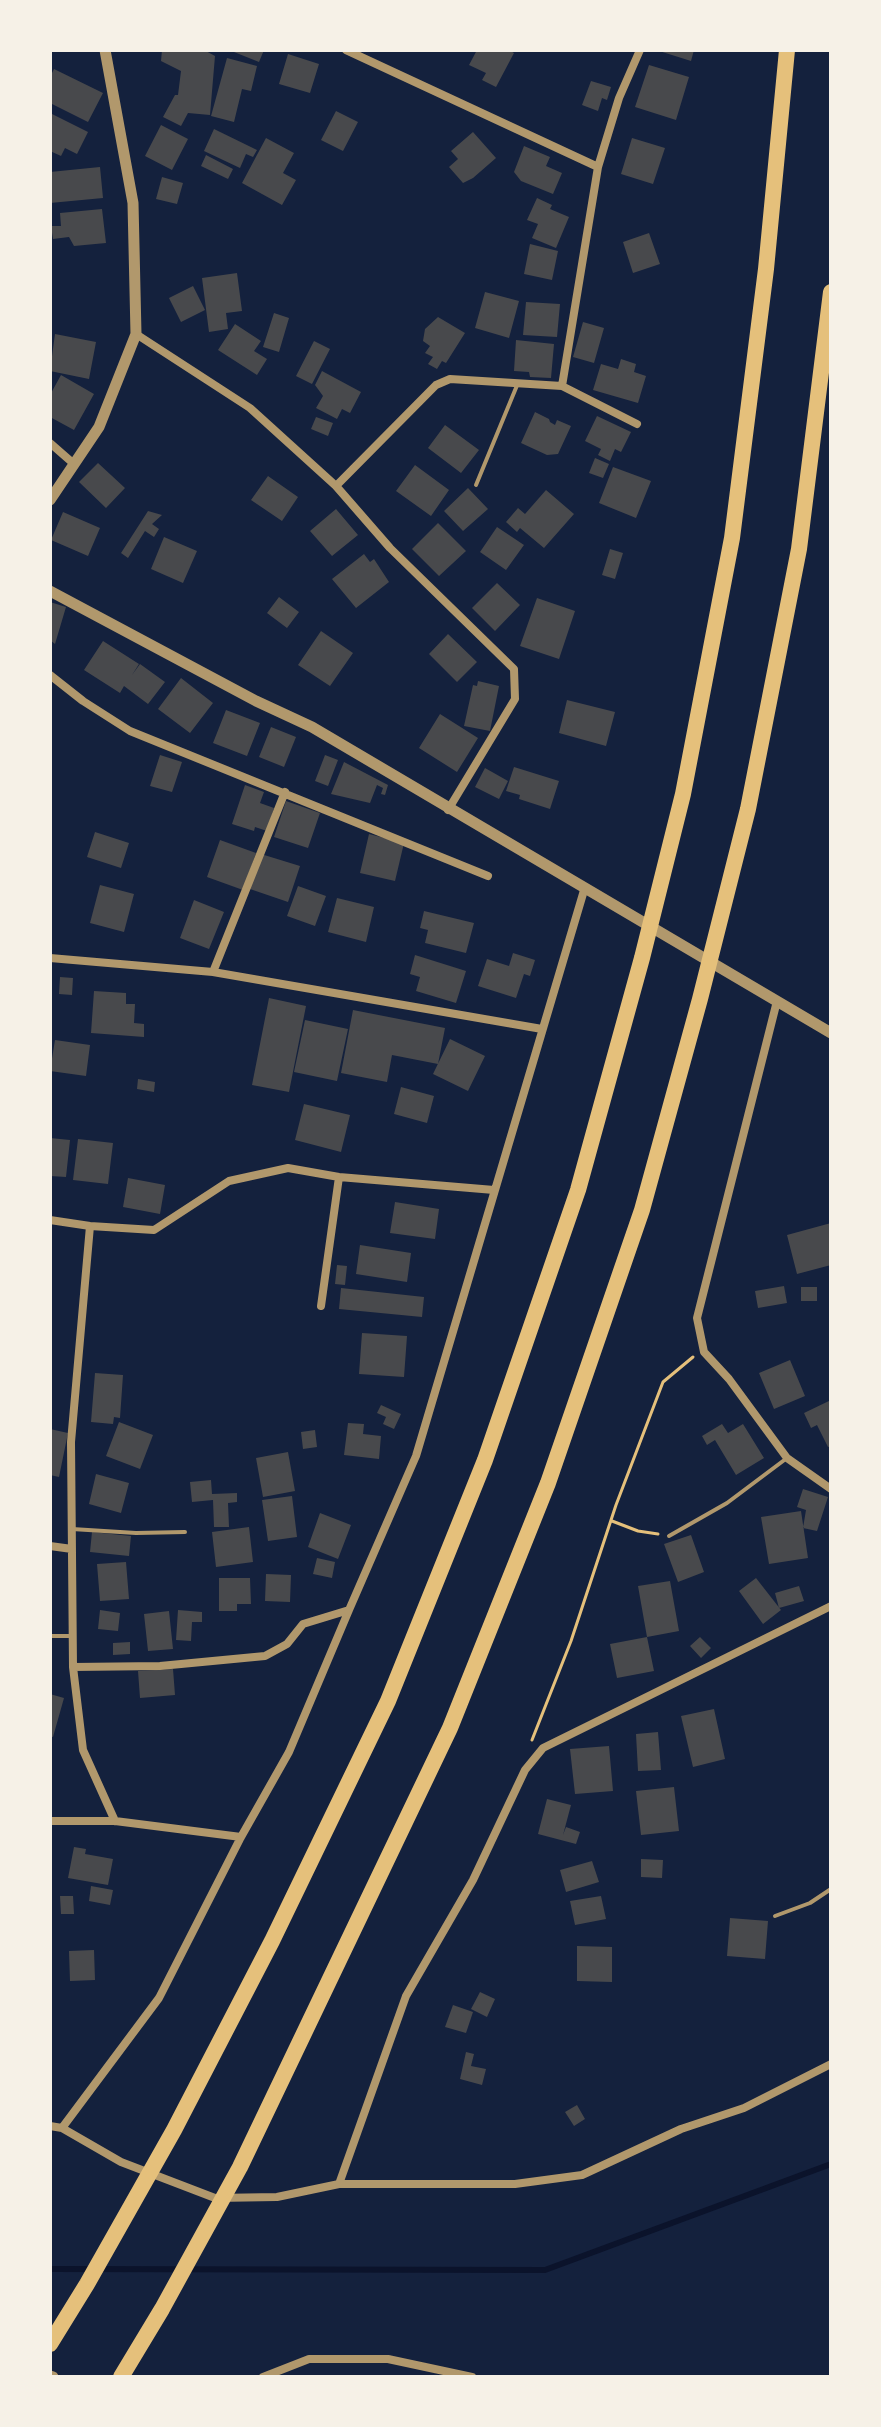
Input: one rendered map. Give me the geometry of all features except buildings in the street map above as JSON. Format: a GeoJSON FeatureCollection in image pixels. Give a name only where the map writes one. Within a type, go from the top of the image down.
{"type":"FeatureCollection","features":[{"type":"Feature","properties":{"kind":"highway"},"geometry":{"type":"LineString","coordinates":[[50,2344],[174,2130],[272,1941],[388,1701],[480,1474],[578,1190],[642,958],[683,794],[732,538],[766,269],[787,50]]}},
{"type":"Feature","properties":{"kind":"highway"},"geometry":{"type":"LineString","coordinates":[[121,2377],[240,2167],[450,1728],[548,1483],[642,1210],[748,809],[799,549],[831,292]]}},
{"type":"Feature","properties":{"kind":"street"},"geometry":{"type":"LineString","coordinates":[[50,500],[99,427],[136,334],[133,203],[105,50]]}},
{"type":"Feature","properties":{"kind":"street"},"geometry":{"type":"LineString","coordinates":[[346,50],[598,167]]}},
{"type":"Feature","properties":{"kind":"street"},"geometry":{"type":"LineString","coordinates":[[562,386],[598,167],[619,98],[640,50]]}},
{"type":"Feature","properties":{"kind":"street"},"geometry":{"type":"LineString","coordinates":[[136,334],[250,408],[336,486],[390,548],[514,669],[515,699],[448,810]]}},
{"type":"Feature","properties":{"kind":"street"},"geometry":{"type":"LineString","coordinates":[[336,486],[436,385],[450,379],[562,386],[637,424]]}},
{"type":"Feature","properties":{"kind":"street"},"geometry":{"type":"LineString","coordinates":[[50,443],[74,464]]}},
{"type":"Feature","properties":{"kind":"street"},"geometry":{"type":"LineString","coordinates":[[50,591],[256,701],[312,727],[448,810],[831,1033]]}},
{"type":"Feature","properties":{"kind":"street"},"geometry":{"type":"LineString","coordinates":[[50,675],[130,731],[488,876]]}},
{"type":"Feature","properties":{"kind":"street"},"geometry":{"type":"LineString","coordinates":[[213,972],[285,792]]}},
{"type":"Feature","properties":{"kind":"street"},"geometry":{"type":"LineString","coordinates":[[62,2128],[159,1998],[241,1837],[289,1752],[416,1456],[585,887]]}},
{"type":"Feature","properties":{"kind":"street"},"geometry":{"type":"LineString","coordinates":[[50,958],[213,972],[542,1029]]}},
{"type":"Feature","properties":{"kind":"street"},"geometry":{"type":"LineString","coordinates":[[777,1001],[697,1318],[704,1352],[729,1379],[787,1458],[831,1489]]}},
{"type":"Feature","properties":{"kind":"street"},"geometry":{"type":"LineString","coordinates":[[50,1220],[154,1230],[229,1181],[288,1168],[339,1177],[494,1190]]}},
{"type":"Feature","properties":{"kind":"street"},"geometry":{"type":"LineString","coordinates":[[321,1306],[339,1177]]}},
{"type":"Feature","properties":{"kind":"street"},"geometry":{"type":"LineString","coordinates":[[90,1226],[71,1442],[73,1667],[83,1750],[115,1821]]}},
{"type":"Feature","properties":{"kind":"street"},"geometry":{"type":"LineString","coordinates":[[50,1546],[72,1549]]}},
{"type":"Feature","properties":{"kind":"street"},"geometry":{"type":"LineString","coordinates":[[339,2184],[406,1996],[473,1880],[525,1770],[543,1748],[831,1606]]}},
{"type":"Feature","properties":{"kind":"street"},"geometry":{"type":"LineString","coordinates":[[73,1667],[160,1666],[265,1656],[287,1644],[303,1624],[349,1610]]}},
{"type":"Feature","properties":{"kind":"street"},"geometry":{"type":"LineString","coordinates":[[50,1821],[115,1821],[241,1837]]}},
{"type":"Feature","properties":{"kind":"street"},"geometry":{"type":"LineString","coordinates":[[50,2126],[62,2128],[121,2162],[215,2198],[277,2197],[339,2184],[515,2184],[582,2175],[681,2129],[744,2108],[831,2064]]}},
{"type":"Feature","properties":{"kind":"street"},"geometry":{"type":"LineString","coordinates":[[263,2377],[309,2359],[388,2359],[472,2377]]}},
{"type":"Feature","properties":{"kind":"lane"},"geometry":{"type":"LineString","coordinates":[[476,485],[519,382]]}},
{"type":"Feature","properties":{"kind":"lane"},"geometry":{"type":"LineString","coordinates":[[669,1536],[727,1503],[787,1458]]}},
{"type":"Feature","properties":{"kind":"lane"},"geometry":{"type":"LineString","coordinates":[[72,1529],[185,1532]]}},
{"type":"Feature","properties":{"kind":"lane"},"geometry":{"type":"LineString","coordinates":[[50,1636],[73,1636]]}},
{"type":"Feature","properties":{"kind":"lane"},"geometry":{"type":"LineString","coordinates":[[775,1916],[810,1903],[831,1889]]}},
{"type":"Feature","properties":{"kind":"path"},"geometry":{"type":"LineString","coordinates":[[525,1770],[532,1736],[571,1641],[663,1382],[687,1360],[704,1352]]}},
{"type":"Feature","properties":{"kind":"path"},"geometry":{"type":"LineString","coordinates":[[612,1521],[638,1531],[669,1536]]}},
{"type":"Feature","properties":{"kind":"waterway"},"geometry":{"type":"LineString","coordinates":[[50,2269],[545,2270],[831,2164]]}}]}
